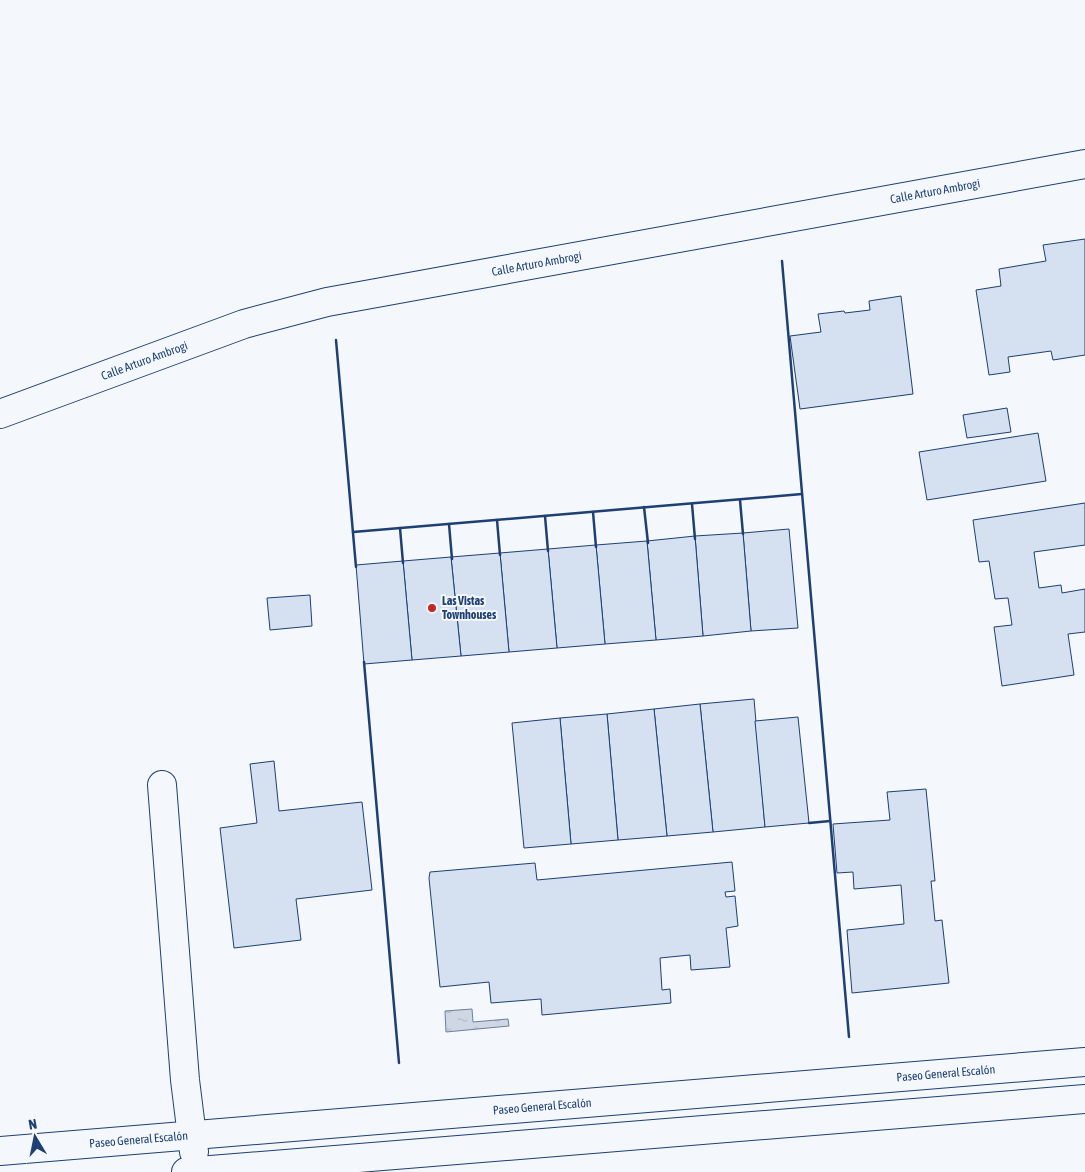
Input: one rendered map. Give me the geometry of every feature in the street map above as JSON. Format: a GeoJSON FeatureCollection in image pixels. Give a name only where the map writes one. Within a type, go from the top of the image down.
{"type":"FeatureCollection","features":[{"type":"Feature","properties":{"kind":"street","name":"Calle Arturo Ambrogi"},"geometry":{"type":"LineString","coordinates":[[0,414],[244,324],[327,302],[1085,164]]}},
{"type":"Feature","properties":{"kind":"street"},"geometry":{"type":"LineString","coordinates":[[162,785],[184,1070],[192,1135],[191,1172],[1085,1099]]}},
{"type":"Feature","properties":{"kind":"street","name":"Paseo General Escalón"},"geometry":{"type":"LineString","coordinates":[[0,1151],[1085,1062]]}},
{"type":"Feature","properties":{"kind":"water"},"geometry":{"type":"Polygon","coordinates":[[[472,1009],[473,1022],[508,1019],[509,1026],[446,1032],[445,1011],[472,1009]]]}},
{"type":"Feature","properties":{"kind":"building"},"geometry":{"type":"Polygon","coordinates":[[[1085,239],[1085,355],[1053,360],[1051,351],[1008,357],[1010,372],[989,375],[976,290],[1001,286],[999,269],[1046,261],[1043,245],[1085,239]]]}},
{"type":"Feature","properties":{"kind":"building"},"geometry":{"type":"Polygon","coordinates":[[[901,296],[913,394],[800,409],[790,336],[821,332],[818,314],[870,310],[869,301],[901,296]]]}},
{"type":"Feature","properties":{"kind":"building"},"geometry":{"type":"Polygon","coordinates":[[[1007,408],[1011,432],[967,438],[963,415],[1007,408]]]}},
{"type":"Feature","properties":{"kind":"building"},"geometry":{"type":"Polygon","coordinates":[[[1038,433],[1046,481],[927,500],[919,452],[1038,433]]]}},
{"type":"Feature","properties":{"kind":"building"},"geometry":{"type":"Polygon","coordinates":[[[1085,503],[1085,545],[1034,552],[1039,588],[1061,585],[1062,593],[1085,589],[1085,632],[1068,634],[1074,675],[1002,686],[994,627],[1012,625],[1008,598],[995,599],[989,561],[979,562],[973,520],[1085,503]]]}},
{"type":"Feature","properties":{"kind":"building"},"geometry":{"type":"Polygon","coordinates":[[[789,529],[798,628],[751,631],[743,533],[789,529]]]}},
{"type":"Feature","properties":{"kind":"building"},"geometry":{"type":"Polygon","coordinates":[[[743,533],[751,631],[703,636],[695,536],[743,533]]]}},
{"type":"Feature","properties":{"kind":"building"},"geometry":{"type":"Polygon","coordinates":[[[695,536],[703,636],[656,640],[647,541],[695,536]]]}},
{"type":"Feature","properties":{"kind":"building"},"geometry":{"type":"Polygon","coordinates":[[[647,541],[656,640],[605,644],[596,545],[647,541]]]}},
{"type":"Feature","properties":{"kind":"building"},"geometry":{"type":"Polygon","coordinates":[[[596,545],[605,644],[557,648],[548,549],[596,545]]]}},
{"type":"Feature","properties":{"kind":"building","name":"Las Vistas Townhouses"},"geometry":{"type":"Polygon","coordinates":[[[548,549],[557,648],[509,652],[500,553],[548,549]]]}},
{"type":"Feature","properties":{"kind":"building","name":"Las Vistas Townhouses"},"geometry":{"type":"Polygon","coordinates":[[[500,553],[509,652],[461,656],[451,557],[500,553]]]}},
{"type":"Feature","properties":{"kind":"building","name":"Las Vistas Townhouses"},"geometry":{"type":"Polygon","coordinates":[[[451,557],[461,656],[412,660],[403,561],[451,557]]]}},
{"type":"Feature","properties":{"kind":"building","name":"Las Vistas Townhouses"},"geometry":{"type":"Polygon","coordinates":[[[403,561],[412,660],[364,664],[356,565],[403,561]]]}},
{"type":"Feature","properties":{"kind":"building"},"geometry":{"type":"Polygon","coordinates":[[[310,595],[312,626],[270,630],[267,598],[310,595]]]}},
{"type":"Feature","properties":{"kind":"building"},"geometry":{"type":"Polygon","coordinates":[[[754,699],[765,827],[713,832],[700,704],[754,699]]]}},
{"type":"Feature","properties":{"kind":"building"},"geometry":{"type":"Polygon","coordinates":[[[700,704],[713,832],[667,836],[654,709],[700,704]]]}},
{"type":"Feature","properties":{"kind":"building"},"geometry":{"type":"Polygon","coordinates":[[[654,709],[667,836],[618,840],[607,714],[654,709]]]}},
{"type":"Feature","properties":{"kind":"building"},"geometry":{"type":"Polygon","coordinates":[[[607,714],[618,840],[571,844],[560,718],[607,714]]]}},
{"type":"Feature","properties":{"kind":"building"},"geometry":{"type":"Polygon","coordinates":[[[798,717],[809,823],[765,827],[755,721],[798,717]]]}},
{"type":"Feature","properties":{"kind":"building"},"geometry":{"type":"Polygon","coordinates":[[[560,718],[571,844],[524,848],[512,723],[560,718]]]}},
{"type":"Feature","properties":{"kind":"building"},"geometry":{"type":"Polygon","coordinates":[[[274,761],[279,811],[362,802],[372,890],[296,899],[301,940],[234,948],[220,828],[257,823],[250,764],[274,761]]]}},
{"type":"Feature","properties":{"kind":"building"},"geometry":{"type":"Polygon","coordinates":[[[926,789],[935,881],[931,881],[935,921],[942,920],[949,983],[852,993],[847,930],[904,924],[901,885],[854,889],[853,872],[837,873],[833,824],[890,820],[887,792],[926,789]]]}},
{"type":"Feature","properties":{"kind":"building"},"geometry":{"type":"Polygon","coordinates":[[[732,862],[735,891],[725,892],[726,897],[735,896],[738,926],[726,928],[730,967],[691,970],[690,955],[660,958],[662,990],[670,989],[671,1003],[542,1015],[541,999],[491,1003],[489,982],[440,987],[429,878],[430,872],[535,863],[537,880],[732,862]]]}},
{"type":"Feature","properties":{"kind":"wall"},"geometry":{"type":"LineString","coordinates":[[782,261],[849,1037]]}},
{"type":"Feature","properties":{"kind":"wall"},"geometry":{"type":"LineString","coordinates":[[336,340],[356,567]]}},
{"type":"Feature","properties":{"kind":"wall"},"geometry":{"type":"LineString","coordinates":[[353,532],[802,494]]}},
{"type":"Feature","properties":{"kind":"wall"},"geometry":{"type":"LineString","coordinates":[[740,500],[743,534]]}},
{"type":"Feature","properties":{"kind":"wall"},"geometry":{"type":"LineString","coordinates":[[692,504],[695,539]]}},
{"type":"Feature","properties":{"kind":"wall"},"geometry":{"type":"LineString","coordinates":[[644,507],[648,543]]}},
{"type":"Feature","properties":{"kind":"wall"},"geometry":{"type":"LineString","coordinates":[[593,512],[596,547]]}},
{"type":"Feature","properties":{"kind":"wall"},"geometry":{"type":"LineString","coordinates":[[545,516],[548,551]]}},
{"type":"Feature","properties":{"kind":"wall"},"geometry":{"type":"LineString","coordinates":[[497,520],[500,555]]}},
{"type":"Feature","properties":{"kind":"wall"},"geometry":{"type":"LineString","coordinates":[[449,524],[452,559]]}},
{"type":"Feature","properties":{"kind":"wall"},"geometry":{"type":"LineString","coordinates":[[400,528],[403,563]]}},
{"type":"Feature","properties":{"kind":"wall"},"geometry":{"type":"LineString","coordinates":[[364,662],[399,1063]]}},
{"type":"Feature","properties":{"kind":"wall"},"geometry":{"type":"LineString","coordinates":[[809,823],[830,821]]}},
{"type":"Feature","properties":{"kind":"place","name":"Las Vistas Townhouses"},"geometry":{"type":"Point","coordinates":[432,608]}}]}
